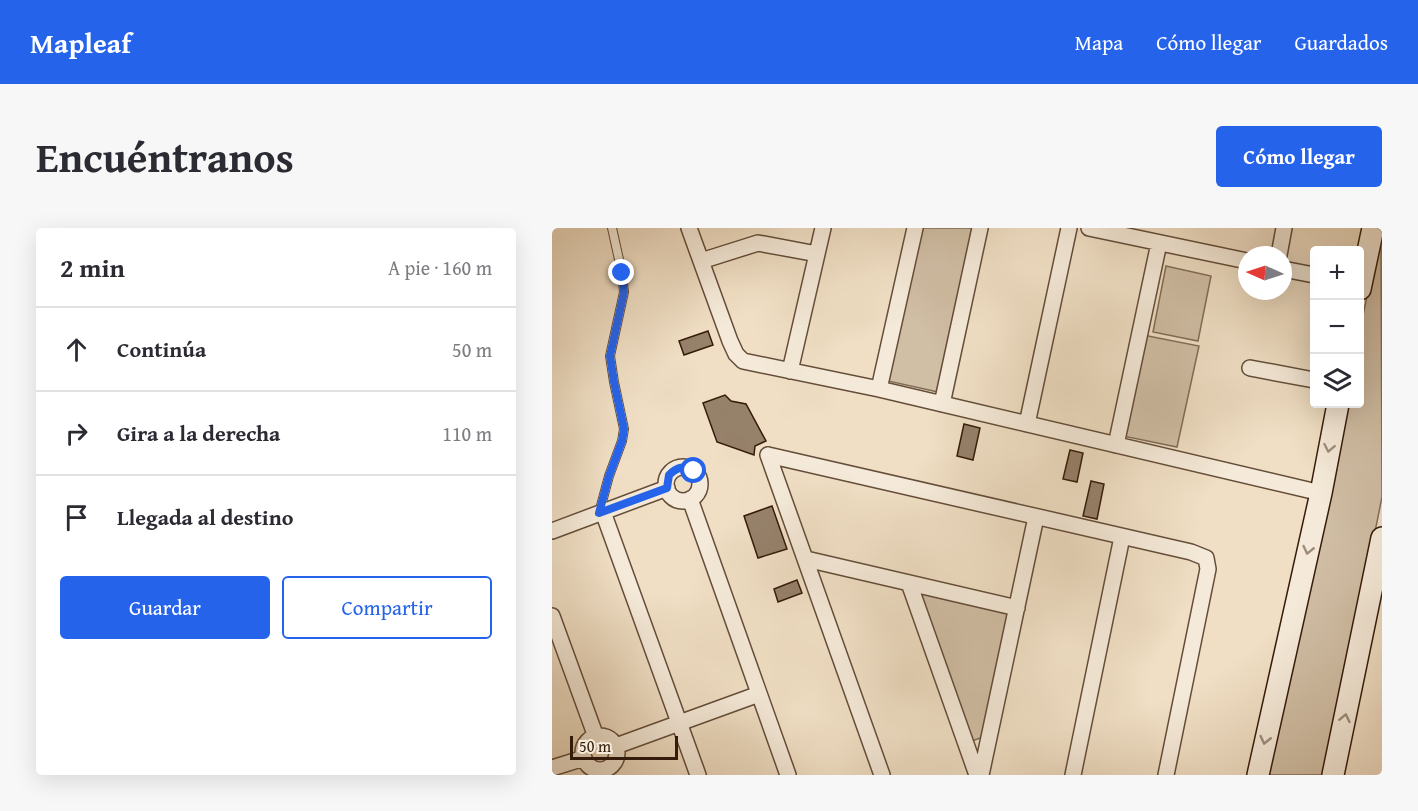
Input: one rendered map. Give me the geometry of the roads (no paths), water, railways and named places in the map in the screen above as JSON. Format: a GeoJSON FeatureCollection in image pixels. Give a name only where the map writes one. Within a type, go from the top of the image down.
{"type":"FeatureCollection","features":[{"type":"Feature","properties":{"kind":"street"},"geometry":{"type":"LineString","coordinates":[[689,228],[736,354],[743,361],[879,389],[1321,493]]}},
{"type":"Feature","properties":{"kind":"street"},"geometry":{"type":"LineString","coordinates":[[790,371],[823,228]]}},
{"type":"Feature","properties":{"kind":"street"},"geometry":{"type":"LineString","coordinates":[[879,389],[915,228]]}},
{"type":"Feature","properties":{"kind":"street"},"geometry":{"type":"LineString","coordinates":[[942,404],[980,228]]}},
{"type":"Feature","properties":{"kind":"street"},"geometry":{"type":"LineString","coordinates":[[1027,424],[1069,228]]}},
{"type":"Feature","properties":{"kind":"street"},"geometry":{"type":"LineString","coordinates":[[1089,228],[1238,259]]}},
{"type":"Feature","properties":{"kind":"street"},"geometry":{"type":"LineString","coordinates":[[1281,246],[1284,228]]}},
{"type":"Feature","properties":{"kind":"street"},"geometry":{"type":"LineString","coordinates":[[1364,268],[1373,228]]}},
{"type":"Feature","properties":{"kind":"street"},"geometry":{"type":"LineString","coordinates":[[701,261],[758,243],[817,254]]}},
{"type":"Feature","properties":{"kind":"street"},"geometry":{"type":"LineString","coordinates":[[1116,445],[1159,243]]}},
{"type":"Feature","properties":{"kind":"street"},"geometry":{"type":"LineString","coordinates":[[1292,271],[1310,274]]}},
{"type":"Feature","properties":{"kind":"street"},"geometry":{"type":"LineString","coordinates":[[1250,368],[1310,379]]}},
{"type":"Feature","properties":{"kind":"street"},"geometry":{"type":"LineString","coordinates":[[1258,775],[1321,493],[1337,408]]}},
{"type":"Feature","properties":{"kind":"street"},"geometry":{"type":"LineString","coordinates":[[882,775],[768,455],[1199,554],[1206,558],[1208,563],[1166,775]]}},
{"type":"Feature","properties":{"kind":"street"},"geometry":{"type":"LineString","coordinates":[[683,467],[694,471],[700,481],[698,492],[690,499],[675,498],[667,488],[667,480],[673,471],[683,467]]}},
{"type":"Feature","properties":{"kind":"street"},"geometry":{"type":"LineString","coordinates":[[552,531],[667,488]]}},
{"type":"Feature","properties":{"kind":"street"},"geometry":{"type":"LineString","coordinates":[[690,499],[788,775]]}},
{"type":"Feature","properties":{"kind":"street"},"geometry":{"type":"LineString","coordinates":[[601,512],[698,775]]}},
{"type":"Feature","properties":{"kind":"street"},"geometry":{"type":"LineString","coordinates":[[979,775],[1036,517]]}},
{"type":"Feature","properties":{"kind":"street"},"geometry":{"type":"LineString","coordinates":[[1073,775],[1122,537]]}},
{"type":"Feature","properties":{"kind":"street"},"geometry":{"type":"LineString","coordinates":[[1333,775],[1382,538]]}},
{"type":"Feature","properties":{"kind":"street"},"geometry":{"type":"LineString","coordinates":[[806,560],[1017,608]]}},
{"type":"Feature","properties":{"kind":"street"},"geometry":{"type":"LineString","coordinates":[[909,583],[979,775]]}},
{"type":"Feature","properties":{"kind":"street"},"geometry":{"type":"LineString","coordinates":[[552,616],[596,737]]}},
{"type":"Feature","properties":{"kind":"street"},"geometry":{"type":"LineString","coordinates":[[616,746],[759,694]]}},
{"type":"Feature","properties":{"kind":"street"},"geometry":{"type":"LineString","coordinates":[[605,736],[616,746],[618,754],[608,772],[593,768],[584,758],[585,745],[596,737],[605,736]]}},
{"type":"Feature","properties":{"kind":"street"},"geometry":{"type":"LineString","coordinates":[[552,768],[584,758]]}},
{"type":"Feature","properties":{"kind":"lane"},"geometry":{"type":"LineString","coordinates":[[601,512],[609,476],[624,429],[610,356],[624,292],[612,228]]}}]}
